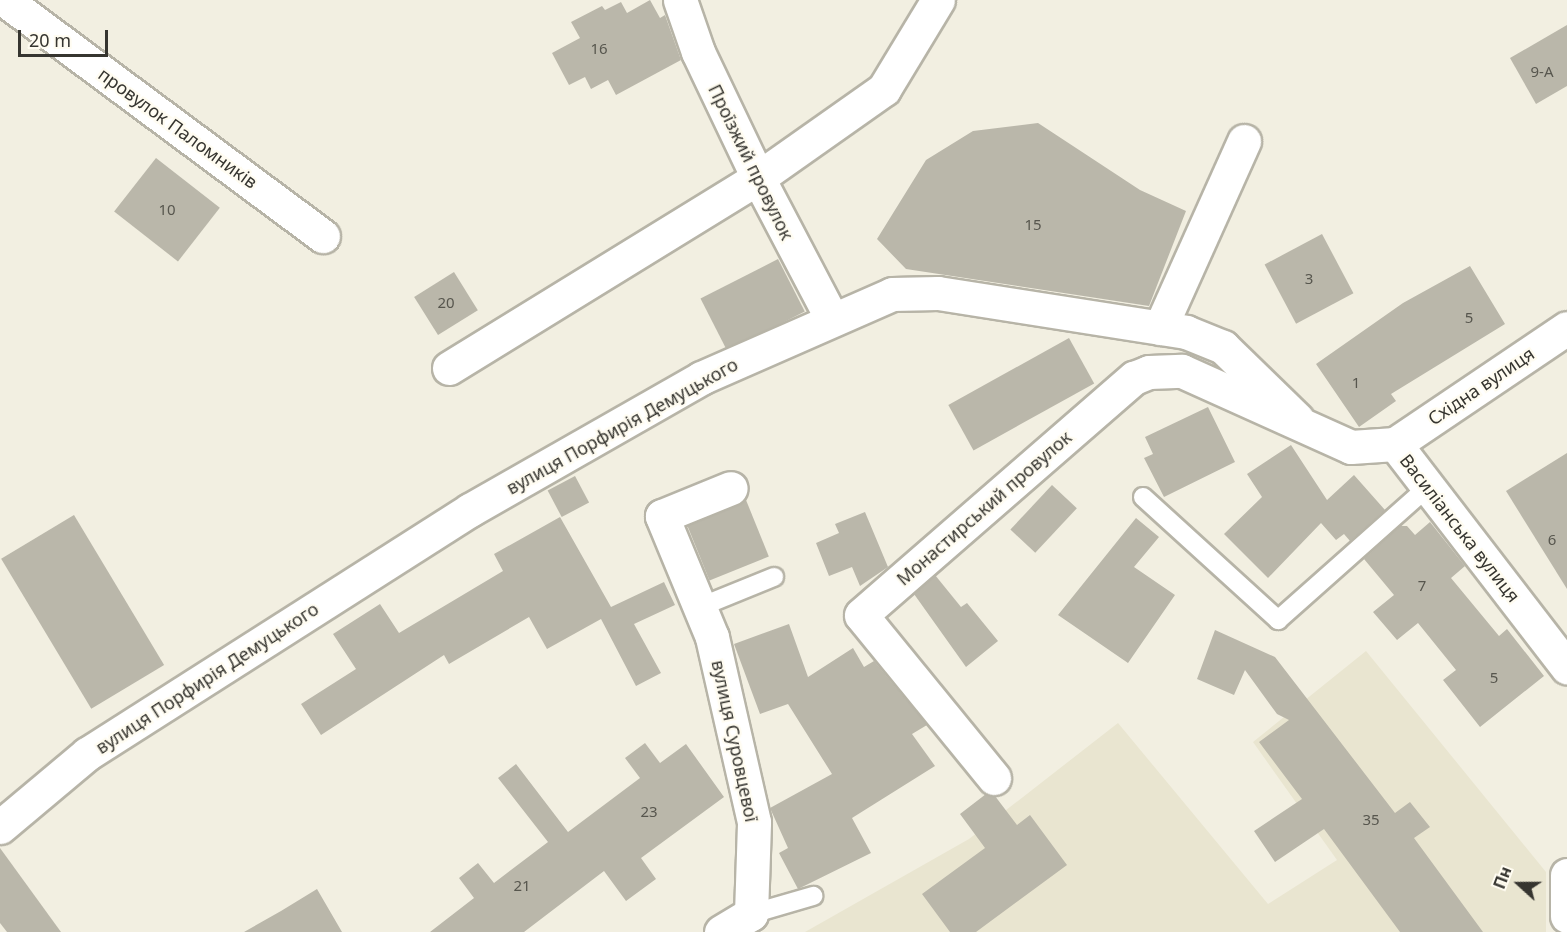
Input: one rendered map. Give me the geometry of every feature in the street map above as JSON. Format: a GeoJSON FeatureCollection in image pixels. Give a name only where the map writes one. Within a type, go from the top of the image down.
{"type":"FeatureCollection","features":[{"type":"Feature","properties":{"kind":"street","name":"провулок Паломників"},"geometry":{"type":"LineString","coordinates":[[5,0],[323,236]]}},
{"type":"Feature","properties":{"kind":"street","name":"Проїзжий провулок"},"geometry":{"type":"LineString","coordinates":[[680,0],[698,52],[758,178],[832,319]]}},
{"type":"Feature","properties":{"kind":"street"},"geometry":{"type":"LineString","coordinates":[[449,368],[758,178],[884,89],[938,0]]}},
{"type":"Feature","properties":{"kind":"street"},"geometry":{"type":"LineString","coordinates":[[1160,328],[1244,141]]}},
{"type":"Feature","properties":{"kind":"street","name":"вулиця Порфирія Демуцького"},"geometry":{"type":"LineString","coordinates":[[0,827],[87,754],[470,510],[701,378],[892,294],[938,293],[1160,328],[1224,346],[1297,419]]}},
{"type":"Feature","properties":{"kind":"street","name":"Східна вулиця"},"geometry":{"type":"LineString","coordinates":[[1395,444],[1567,328]]}},
{"type":"Feature","properties":{"kind":"street","name":"Монастирський провулок"},"geometry":{"type":"LineString","coordinates":[[994,778],[861,615],[1134,378],[1157,370],[1182,371],[1297,419]]}},
{"type":"Feature","properties":{"kind":"street","name":"Василіанська вулиця"},"geometry":{"type":"LineString","coordinates":[[1297,419],[1351,447],[1395,444],[1567,667]]}},
{"type":"Feature","properties":{"kind":"street","name":"вулиця Суровцевої"},"geometry":{"type":"LineString","coordinates":[[731,488],[662,516],[700,608],[754,822],[751,914]]}},
{"type":"Feature","properties":{"kind":"street"},"geometry":{"type":"LineString","coordinates":[[1567,875],[1567,916]]}},
{"type":"Feature","properties":{"kind":"street"},"geometry":{"type":"LineString","coordinates":[[722,932],[751,914]]}},
{"type":"Feature","properties":{"kind":"lane"},"geometry":{"type":"LineString","coordinates":[[1143,497],[1278,620],[1429,486]]}},
{"type":"Feature","properties":{"kind":"lane"},"geometry":{"type":"LineString","coordinates":[[700,608],[774,577]]}},
{"type":"Feature","properties":{"kind":"lane"},"geometry":{"type":"LineString","coordinates":[[751,914],[813,896]]}},
{"type":"Feature","properties":{"kind":"shaded area"},"geometry":{"type":"Polygon","coordinates":[[[1366,651],[1546,872],[1546,932],[805,932],[969,839],[1118,723],[1268,904],[1337,860],[1253,742],[1366,651]]]}},
{"type":"Feature","properties":{"kind":"building"},"geometry":{"type":"Polygon","coordinates":[[[650,0],[660,18],[665,15],[681,60],[616,95],[608,80],[591,89],[585,77],[569,85],[552,53],[580,38],[571,22],[602,6],[605,10],[621,2],[627,13],[650,0]]]}},
{"type":"Feature","properties":{"kind":"building"},"geometry":{"type":"Polygon","coordinates":[[[1567,25],[1567,86],[1536,104],[1510,58],[1567,25]]]}},
{"type":"Feature","properties":{"kind":"building"},"geometry":{"type":"Polygon","coordinates":[[[1038,123],[1140,190],[1186,211],[1149,306],[906,269],[877,239],[926,160],[973,131],[1038,123]]]}},
{"type":"Feature","properties":{"kind":"building"},"geometry":{"type":"Polygon","coordinates":[[[156,158],[220,208],[178,261],[114,212],[156,158]]]}},
{"type":"Feature","properties":{"kind":"building"},"geometry":{"type":"Polygon","coordinates":[[[1322,234],[1353,293],[1296,324],[1265,265],[1322,234]]]}},
{"type":"Feature","properties":{"kind":"building"},"geometry":{"type":"Polygon","coordinates":[[[778,259],[805,312],[727,351],[700,298],[778,259]]]}},
{"type":"Feature","properties":{"kind":"building"},"geometry":{"type":"Polygon","coordinates":[[[1470,266],[1505,324],[1391,394],[1396,401],[1359,427],[1316,364],[1403,303],[1470,266]]]}},
{"type":"Feature","properties":{"kind":"building"},"geometry":{"type":"Polygon","coordinates":[[[454,272],[478,310],[438,335],[414,297],[454,272]]]}},
{"type":"Feature","properties":{"kind":"building"},"geometry":{"type":"Polygon","coordinates":[[[1069,338],[1094,383],[974,450],[948,405],[1069,338]]]}},
{"type":"Feature","properties":{"kind":"building"},"geometry":{"type":"Polygon","coordinates":[[[1208,407],[1235,462],[1164,497],[1144,458],[1153,454],[1145,437],[1208,407]]]}},
{"type":"Feature","properties":{"kind":"building"},"geometry":{"type":"Polygon","coordinates":[[[1291,445],[1327,500],[1354,475],[1385,510],[1350,541],[1344,534],[1336,540],[1321,523],[1268,578],[1224,534],[1262,497],[1247,474],[1291,445]]]}},
{"type":"Feature","properties":{"kind":"building"},"geometry":{"type":"Polygon","coordinates":[[[1567,453],[1567,589],[1506,491],[1567,453]]]}},
{"type":"Feature","properties":{"kind":"building"},"geometry":{"type":"Polygon","coordinates":[[[575,476],[589,502],[562,517],[548,491],[575,476]]]}},
{"type":"Feature","properties":{"kind":"building"},"geometry":{"type":"Polygon","coordinates":[[[1052,485],[1077,508],[1035,553],[1010,530],[1052,485]]]}},
{"type":"Feature","properties":{"kind":"building"},"geometry":{"type":"Polygon","coordinates":[[[746,500],[769,557],[710,581],[687,524],[746,500]]]}},
{"type":"Feature","properties":{"kind":"building"},"geometry":{"type":"Polygon","coordinates":[[[865,512],[888,567],[860,586],[852,567],[829,576],[816,543],[839,533],[835,524],[865,512]]]}},
{"type":"Feature","properties":{"kind":"building"},"geometry":{"type":"Polygon","coordinates":[[[74,515],[164,665],[91,709],[1,559],[74,515]]]}},
{"type":"Feature","properties":{"kind":"building"},"geometry":{"type":"Polygon","coordinates":[[[560,517],[611,607],[664,582],[675,605],[634,624],[661,673],[636,686],[601,619],[547,649],[529,617],[449,664],[444,655],[321,735],[301,704],[356,669],[333,634],[380,604],[399,633],[503,571],[494,554],[560,517]]]}},
{"type":"Feature","properties":{"kind":"building"},"geometry":{"type":"Polygon","coordinates":[[[1136,518],[1159,537],[1134,567],[1175,595],[1128,663],[1058,615],[1136,518]]]}},
{"type":"Feature","properties":{"kind":"building"},"geometry":{"type":"Polygon","coordinates":[[[1430,522],[1465,566],[1451,578],[1499,636],[1507,629],[1544,676],[1480,727],[1443,680],[1456,670],[1418,623],[1397,640],[1373,612],[1394,595],[1364,559],[1400,526],[1407,526],[1415,535],[1430,522]]]}},
{"type":"Feature","properties":{"kind":"building"},"geometry":{"type":"Polygon","coordinates":[[[935,575],[961,607],[967,603],[998,641],[966,667],[914,594],[935,575]]]}},
{"type":"Feature","properties":{"kind":"building"},"geometry":{"type":"Polygon","coordinates":[[[789,624],[808,677],[853,648],[864,667],[874,661],[927,725],[912,734],[935,766],[852,818],[871,853],[798,889],[779,853],[788,848],[770,808],[832,774],[788,704],[760,714],[734,644],[789,624]]]}},
{"type":"Feature","properties":{"kind":"building"},"geometry":{"type":"Polygon","coordinates":[[[1215,630],[1275,657],[1395,813],[1410,802],[1430,827],[1414,838],[1483,932],[1400,932],[1324,829],[1275,862],[1254,831],[1302,799],[1259,742],[1289,720],[1277,714],[1245,670],[1234,695],[1197,679],[1215,630]]]}},
{"type":"Feature","properties":{"kind":"building"},"geometry":{"type":"Polygon","coordinates":[[[645,743],[660,763],[686,744],[724,797],[641,858],[656,879],[626,901],[604,871],[524,932],[430,932],[474,898],[459,878],[478,863],[494,883],[548,842],[498,778],[516,764],[568,832],[640,778],[625,758],[645,743]]]}},
{"type":"Feature","properties":{"kind":"building"},"geometry":{"type":"Polygon","coordinates":[[[986,794],[995,796],[1017,825],[1030,815],[1067,865],[976,932],[950,932],[922,894],[985,848],[960,814],[986,794]]]}},
{"type":"Feature","properties":{"kind":"building"},"geometry":{"type":"Polygon","coordinates":[[[0,848],[61,932],[7,932],[0,923],[0,848]]]}},
{"type":"Feature","properties":{"kind":"building"},"geometry":{"type":"Polygon","coordinates":[[[317,889],[342,932],[244,932],[281,911],[317,889]]]}}]}
